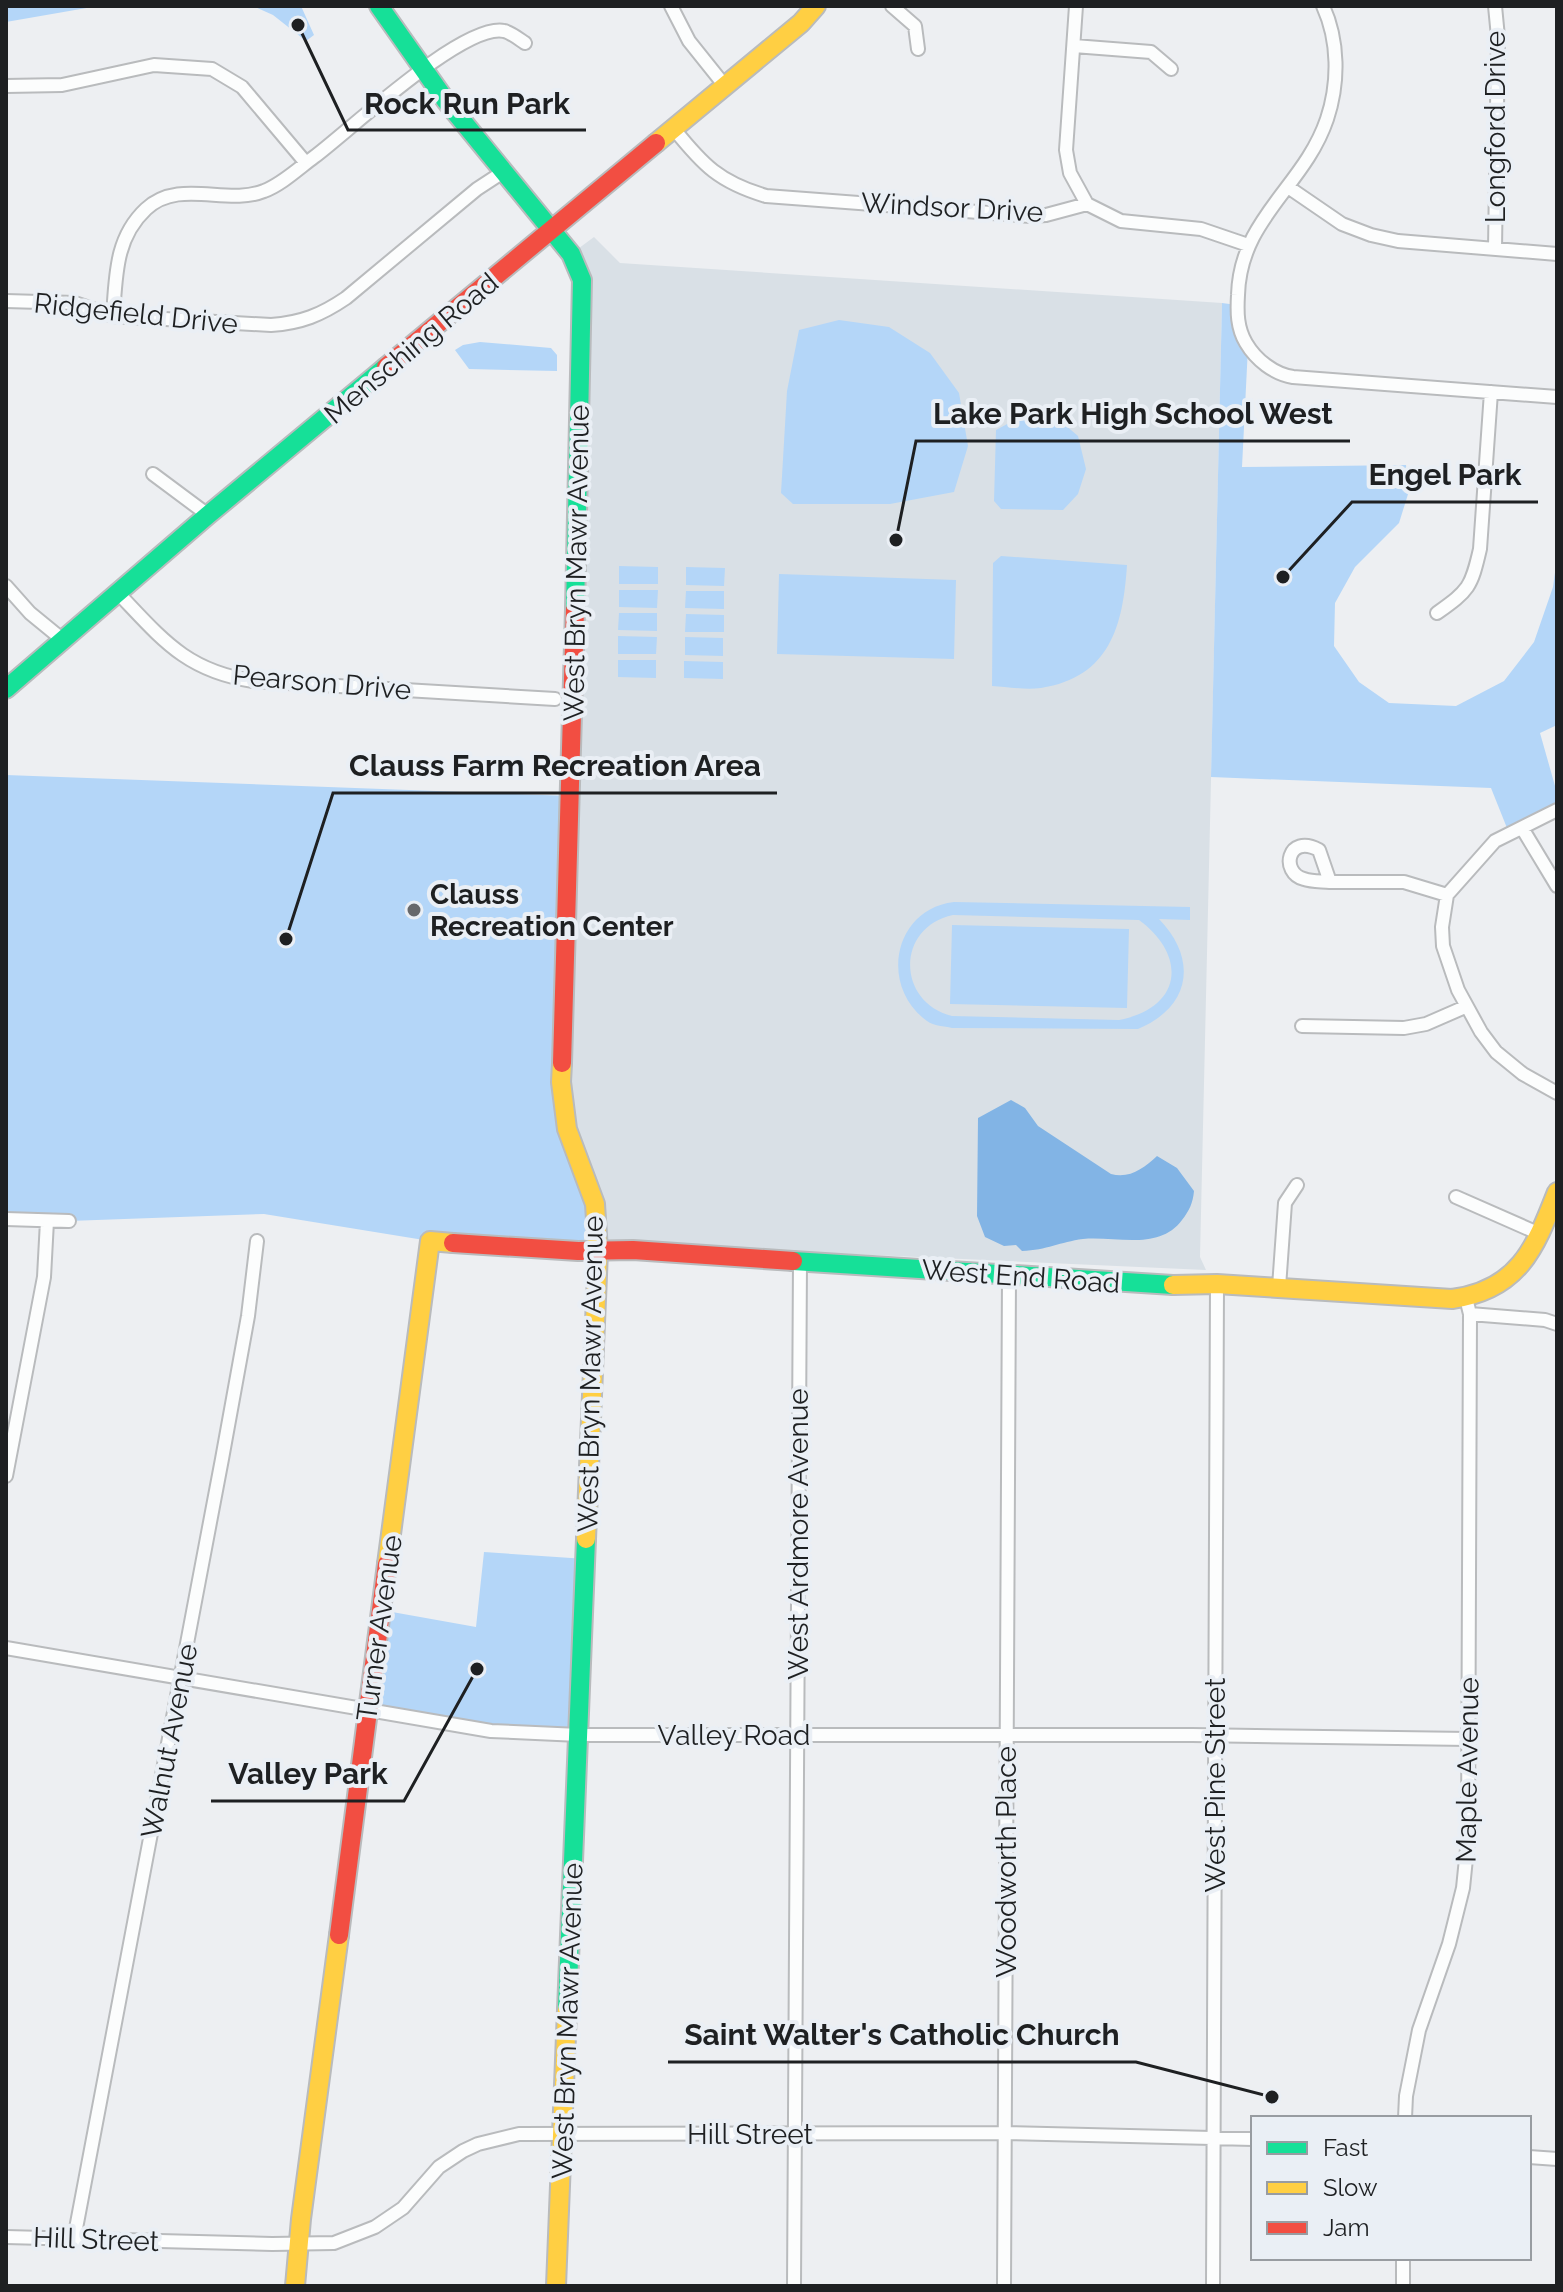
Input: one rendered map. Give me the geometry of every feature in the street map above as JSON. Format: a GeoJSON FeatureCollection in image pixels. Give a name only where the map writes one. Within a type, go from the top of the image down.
{"type":"FeatureCollection","features":[{"type":"Feature","properties":{"kind":"street","name":"West Bryn Mawr Avenue"},"geometry":{"type":"LineString","coordinates":[[379,6],[423,70],[571,254],[582,280],[561,1082],[567,1129],[595,1204],[598,1251],[556,2286]]}},
{"type":"Feature","properties":{"kind":"street"},"geometry":{"type":"LineString","coordinates":[[671,6],[689,41],[725,86]]}},
{"type":"Feature","properties":{"kind":"street","name":"Mensching Road"},"geometry":{"type":"LineString","coordinates":[[6,689],[208,515],[801,23],[816,6]]}},
{"type":"Feature","properties":{"kind":"street"},"geometry":{"type":"LineString","coordinates":[[892,6],[915,26],[918,49]]}},
{"type":"Feature","properties":{"kind":"street"},"geometry":{"type":"LineString","coordinates":[[1076,6],[1066,150],[1070,173],[1087,204],[1121,221],[1201,229],[1248,245]]}},
{"type":"Feature","properties":{"kind":"street"},"geometry":{"type":"LineString","coordinates":[[1323,6],[1333,38],[1333,93],[1319,139],[1288,187],[1262,219],[1248,245],[1238,281],[1237,314],[1240,332],[1248,347],[1274,370],[1293,377],[1557,397]]}},
{"type":"Feature","properties":{"kind":"street","name":"Longford Drive"},"geometry":{"type":"LineString","coordinates":[[1495,6],[1498,37],[1495,249]]}},
{"type":"Feature","properties":{"kind":"street"},"geometry":{"type":"LineString","coordinates":[[113,316],[119,251],[127,233],[148,207],[185,194],[249,195],[265,191],[457,46],[485,33],[504,31],[525,43]]}},
{"type":"Feature","properties":{"kind":"street"},"geometry":{"type":"LineString","coordinates":[[1074,46],[1151,52],[1171,69]]}},
{"type":"Feature","properties":{"kind":"street"},"geometry":{"type":"LineString","coordinates":[[6,86],[62,85],[154,65],[212,69],[242,87],[306,163]]}},
{"type":"Feature","properties":{"kind":"street","name":"Windsor Drive"},"geometry":{"type":"LineString","coordinates":[[674,129],[702,164],[738,186],[766,196],[1031,216],[1087,204]]}},
{"type":"Feature","properties":{"kind":"street","name":"Ridgefield Drive"},"geometry":{"type":"LineString","coordinates":[[6,301],[75,303],[113,316],[271,325],[306,320],[346,298],[477,189],[503,172]]}},
{"type":"Feature","properties":{"kind":"street"},"geometry":{"type":"LineString","coordinates":[[1288,187],[1342,224],[1371,235],[1398,241],[1557,254]]}},
{"type":"Feature","properties":{"kind":"street"},"geometry":{"type":"LineString","coordinates":[[1437,613],[1466,593],[1480,549],[1491,392]]}},
{"type":"Feature","properties":{"kind":"street"},"geometry":{"type":"LineString","coordinates":[[153,474],[208,515]]}},
{"type":"Feature","properties":{"kind":"street"},"geometry":{"type":"LineString","coordinates":[[6,586],[30,613],[63,640]]}},
{"type":"Feature","properties":{"kind":"street","name":"Pearson Drive"},"geometry":{"type":"LineString","coordinates":[[118,593],[171,648],[199,666],[229,677],[555,699]]}},
{"type":"Feature","properties":{"kind":"street"},"geometry":{"type":"LineString","coordinates":[[1557,810],[1495,841],[1447,895],[1442,927],[1443,946],[1465,1007],[1496,1052],[1523,1074],[1557,1093]]}},
{"type":"Feature","properties":{"kind":"street"},"geometry":{"type":"LineString","coordinates":[[1522,828],[1557,886]]}},
{"type":"Feature","properties":{"kind":"street"},"geometry":{"type":"LineString","coordinates":[[1330,882],[1404,882],[1447,895]]}},
{"type":"Feature","properties":{"kind":"street"},"geometry":{"type":"LineString","coordinates":[[1302,1026],[1404,1028],[1426,1024],[1465,1007]]}},
{"type":"Feature","properties":{"kind":"street"},"geometry":{"type":"LineString","coordinates":[[1279,1287],[1285,1203],[1297,1185]]}},
{"type":"Feature","properties":{"kind":"street","name":"West End Road"},"geometry":{"type":"LineString","coordinates":[[430,1241],[598,1251],[633,1250],[1153,1285],[1279,1287],[1468,1306],[1481,1293],[1517,1270],[1532,1252],[1557,1192]]}},
{"type":"Feature","properties":{"kind":"street"},"geometry":{"type":"LineString","coordinates":[[1456,1197],[1540,1234]]}},
{"type":"Feature","properties":{"kind":"street"},"geometry":{"type":"LineString","coordinates":[[6,1219],[69,1221]]}},
{"type":"Feature","properties":{"kind":"street"},"geometry":{"type":"LineString","coordinates":[[6,1476],[44,1277],[47,1221]]}},
{"type":"Feature","properties":{"kind":"street","name":"Walnut Avenue"},"geometry":{"type":"LineString","coordinates":[[74,2239],[248,1316],[257,1241]]}},
{"type":"Feature","properties":{"kind":"street","name":"Turner Avenue"},"geometry":{"type":"LineString","coordinates":[[295,2281],[291,2244],[315,2110],[430,1241]]}},
{"type":"Feature","properties":{"kind":"street","name":"West Ardmore Avenue"},"geometry":{"type":"LineString","coordinates":[[794,2286],[800,1261]]}},
{"type":"Feature","properties":{"kind":"street","name":"Woodworth Place"},"geometry":{"type":"LineString","coordinates":[[1004,2286],[1009,1276]]}},
{"type":"Feature","properties":{"kind":"street","name":"West Pine Street"},"geometry":{"type":"LineString","coordinates":[[1213,2286],[1217,1284]]}},
{"type":"Feature","properties":{"kind":"street"},"geometry":{"type":"LineString","coordinates":[[1468,1306],[1557,1324]]}},
{"type":"Feature","properties":{"kind":"street","name":"Maple Avenue"},"geometry":{"type":"LineString","coordinates":[[1405,2116],[1414,2051],[1449,1944],[1463,1888],[1468,1839],[1468,1306]]}},
{"type":"Feature","properties":{"kind":"street","name":"Valley Road"},"geometry":{"type":"LineString","coordinates":[[6,1648],[491,1731],[579,1735],[1469,1739]]}},
{"type":"Feature","properties":{"kind":"street","name":"Hill Street"},"geometry":{"type":"LineString","coordinates":[[6,2237],[334,2243],[375,2227],[403,2208],[439,2167],[478,2144],[506,2136],[1004,2133],[1251,2139]]}},
{"type":"Feature","properties":{"kind":"street"},"geometry":{"type":"LineString","coordinates":[[1531,2157],[1557,2159]]}},
{"type":"Feature","properties":{"kind":"street"},"geometry":{"type":"LineString","coordinates":[[1403,2260],[1403,2286]]}},
{"type":"Feature","properties":{"kind":"shaded area"},"geometry":{"type":"Polygon","coordinates":[[[6,6],[98,6],[6,22],[6,6]]]}},
{"type":"Feature","properties":{"kind":"shaded area"},"geometry":{"type":"Polygon","coordinates":[[[253,6],[301,6],[314,35],[306,41],[273,15],[253,6]]]}},
{"type":"Feature","properties":{"kind":"shaded area"},"geometry":{"type":"Polygon","coordinates":[[[594,237],[620,263],[1222,303],[1200,1257],[1206,1270],[584,1242],[587,1229],[567,1129],[582,280],[571,254],[594,237]]]}},
{"type":"Feature","properties":{"kind":"shaded area"},"geometry":{"type":"Polygon","coordinates":[[[1222,303],[1237,305],[1248,347],[1242,467],[1406,465],[1409,491],[1399,523],[1355,567],[1335,603],[1334,646],[1359,682],[1389,703],[1456,706],[1504,681],[1534,642],[1553,587],[1557,558],[1557,725],[1540,733],[1557,793],[1557,810],[1509,833],[1491,788],[1211,777],[1222,303]]]}},
{"type":"Feature","properties":{"kind":"shaded area"},"geometry":{"type":"Polygon","coordinates":[[[839,320],[889,327],[930,353],[959,393],[968,446],[954,492],[890,504],[793,504],[781,493],[787,391],[799,330],[839,320]]]}},
{"type":"Feature","properties":{"kind":"shaded area"},"geometry":{"type":"Polygon","coordinates":[[[480,342],[551,348],[557,355],[557,371],[469,369],[455,350],[480,342]]]}},
{"type":"Feature","properties":{"kind":"shaded area"},"geometry":{"type":"Polygon","coordinates":[[[1026,414],[1057,418],[1078,436],[1086,469],[1078,494],[1063,510],[1001,509],[994,501],[996,430],[1026,414]]]}},
{"type":"Feature","properties":{"kind":"shaded area"},"geometry":{"type":"Polygon","coordinates":[[[1001,556],[1127,565],[1122,608],[1116,628],[1097,660],[1083,673],[1041,688],[992,686],[993,563],[1001,556]]]}},
{"type":"Feature","properties":{"kind":"shaded area"},"geometry":{"type":"Polygon","coordinates":[[[619,566],[658,567],[658,584],[619,584],[619,566]]]}},
{"type":"Feature","properties":{"kind":"shaded area"},"geometry":{"type":"Polygon","coordinates":[[[686,567],[725,568],[724,586],[686,585],[686,567]]]}},
{"type":"Feature","properties":{"kind":"shaded area"},"geometry":{"type":"Polygon","coordinates":[[[779,574],[956,580],[954,659],[777,654],[779,574]]]}},
{"type":"Feature","properties":{"kind":"shaded area"},"geometry":{"type":"Polygon","coordinates":[[[619,590],[658,590],[657,608],[619,607],[619,590]]]}},
{"type":"Feature","properties":{"kind":"shaded area"},"geometry":{"type":"Polygon","coordinates":[[[686,591],[724,591],[724,609],[685,608],[686,591]]]}},
{"type":"Feature","properties":{"kind":"shaded area"},"geometry":{"type":"Polygon","coordinates":[[[619,613],[657,613],[657,631],[618,630],[619,613]]]}},
{"type":"Feature","properties":{"kind":"shaded area"},"geometry":{"type":"Polygon","coordinates":[[[686,614],[724,615],[724,632],[685,632],[686,614]]]}},
{"type":"Feature","properties":{"kind":"shaded area"},"geometry":{"type":"Polygon","coordinates":[[[618,636],[657,637],[656,654],[618,654],[618,636]]]}},
{"type":"Feature","properties":{"kind":"shaded area"},"geometry":{"type":"Polygon","coordinates":[[[685,637],[723,638],[723,656],[685,655],[685,637]]]}},
{"type":"Feature","properties":{"kind":"shaded area"},"geometry":{"type":"Polygon","coordinates":[[[618,660],[656,660],[656,678],[618,677],[618,660]]]}},
{"type":"Feature","properties":{"kind":"shaded area"},"geometry":{"type":"Polygon","coordinates":[[[684,661],[723,662],[723,679],[684,678],[684,661]]]}},
{"type":"Feature","properties":{"kind":"shaded area"},"geometry":{"type":"Polygon","coordinates":[[[6,775],[570,796],[561,1082],[587,1176],[584,1242],[430,1241],[264,1214],[69,1221],[6,1219],[6,775]]]}},
{"type":"Feature","properties":{"kind":"shaded area"},"geometry":{"type":"Polygon","coordinates":[[[954,902],[1190,907],[1190,920],[1159,919],[1180,950],[1183,981],[1169,1008],[1156,1020],[1138,1029],[952,1028],[936,1025],[927,1021],[912,1006],[902,989],[898,970],[906,934],[917,919],[933,908],[954,902]],[[953,915],[934,922],[921,934],[913,949],[910,965],[913,981],[921,996],[934,1008],[952,1016],[1119,1020],[1140,1014],[1156,1004],[1166,993],[1171,979],[1171,964],[1165,949],[1155,934],[1139,920],[953,915]]]}},
{"type":"Feature","properties":{"kind":"shaded area"},"geometry":{"type":"Polygon","coordinates":[[[952,925],[1129,929],[1127,1008],[950,1004],[952,925]]]}},
{"type":"Feature","properties":{"kind":"shaded area"},"geometry":{"type":"Polygon","coordinates":[[[1011,1100],[1025,1108],[1038,1126],[1111,1174],[1130,1174],[1157,1156],[1177,1168],[1194,1191],[1187,1213],[1173,1230],[1150,1239],[1083,1239],[1022,1251],[1016,1245],[1004,1246],[985,1237],[977,1216],[978,1118],[1011,1100]]]}},
{"type":"Feature","properties":{"kind":"shaded area"},"geometry":{"type":"Polygon","coordinates":[[[484,1552],[586,1559],[579,1735],[549,1734],[368,1710],[381,1610],[476,1627],[484,1552]]]}},
{"type":"Feature","properties":{"kind":"traffic: fast"},"geometry":{"type":"LineString","coordinates":[[379,6],[446,101],[571,254],[582,280],[575,609]]}},
{"type":"Feature","properties":{"kind":"traffic: fast"},"geometry":{"type":"LineString","coordinates":[[6,689],[386,367]]}},
{"type":"Feature","properties":{"kind":"traffic: fast"},"geometry":{"type":"LineString","coordinates":[[793,1261],[1173,1285]]}},
{"type":"Feature","properties":{"kind":"traffic: fast"},"geometry":{"type":"LineString","coordinates":[[567,2010],[586,1539]]}},
{"type":"Feature","properties":{"kind":"traffic: slow"},"geometry":{"type":"LineString","coordinates":[[656,143],[801,23],[816,6]]}},
{"type":"Feature","properties":{"kind":"traffic: slow"},"geometry":{"type":"LineString","coordinates":[[562,1063],[561,1082],[567,1129],[595,1204],[598,1251],[586,1539]]}},
{"type":"Feature","properties":{"kind":"traffic: slow"},"geometry":{"type":"LineString","coordinates":[[1173,1285],[1217,1284],[1452,1299],[1475,1294],[1509,1276],[1521,1263],[1541,1231],[1557,1192]]}},
{"type":"Feature","properties":{"kind":"traffic: slow"},"geometry":{"type":"LineString","coordinates":[[387,1564],[430,1241],[453,1243]]}},
{"type":"Feature","properties":{"kind":"traffic: slow"},"geometry":{"type":"LineString","coordinates":[[295,2286],[339,1935]]}},
{"type":"Feature","properties":{"kind":"traffic: slow"},"geometry":{"type":"LineString","coordinates":[[556,2286],[567,2010]]}},
{"type":"Feature","properties":{"kind":"traffic: jam"},"geometry":{"type":"LineString","coordinates":[[386,367],[656,143]]}},
{"type":"Feature","properties":{"kind":"traffic: jam"},"geometry":{"type":"LineString","coordinates":[[562,1063],[575,609]]}},
{"type":"Feature","properties":{"kind":"traffic: jam"},"geometry":{"type":"LineString","coordinates":[[453,1243],[578,1251],[633,1250],[793,1261]]}},
{"type":"Feature","properties":{"kind":"traffic: jam"},"geometry":{"type":"LineString","coordinates":[[339,1935],[387,1564]]}},
{"type":"Feature","properties":{"kind":"place","name":"Rock Run Park"},"geometry":{"type":"Point","coordinates":[298,25]}},
{"type":"Feature","properties":{"kind":"place","name":"Lake Park High School West"},"geometry":{"type":"Point","coordinates":[896,540]}},
{"type":"Feature","properties":{"kind":"place","name":"Engel Park"},"geometry":{"type":"Point","coordinates":[1283,577]}},
{"type":"Feature","properties":{"kind":"place","name":"Clauss Recreation Center"},"geometry":{"type":"Point","coordinates":[414,910]}},
{"type":"Feature","properties":{"kind":"place","name":"Clauss Farm Recreation Area"},"geometry":{"type":"Point","coordinates":[286,939]}},
{"type":"Feature","properties":{"kind":"place","name":"Valley Park"},"geometry":{"type":"Point","coordinates":[477,1669]}},
{"type":"Feature","properties":{"kind":"place","name":"Saint Walter's Catholic Church"},"geometry":{"type":"Point","coordinates":[1272,2097]}}]}
